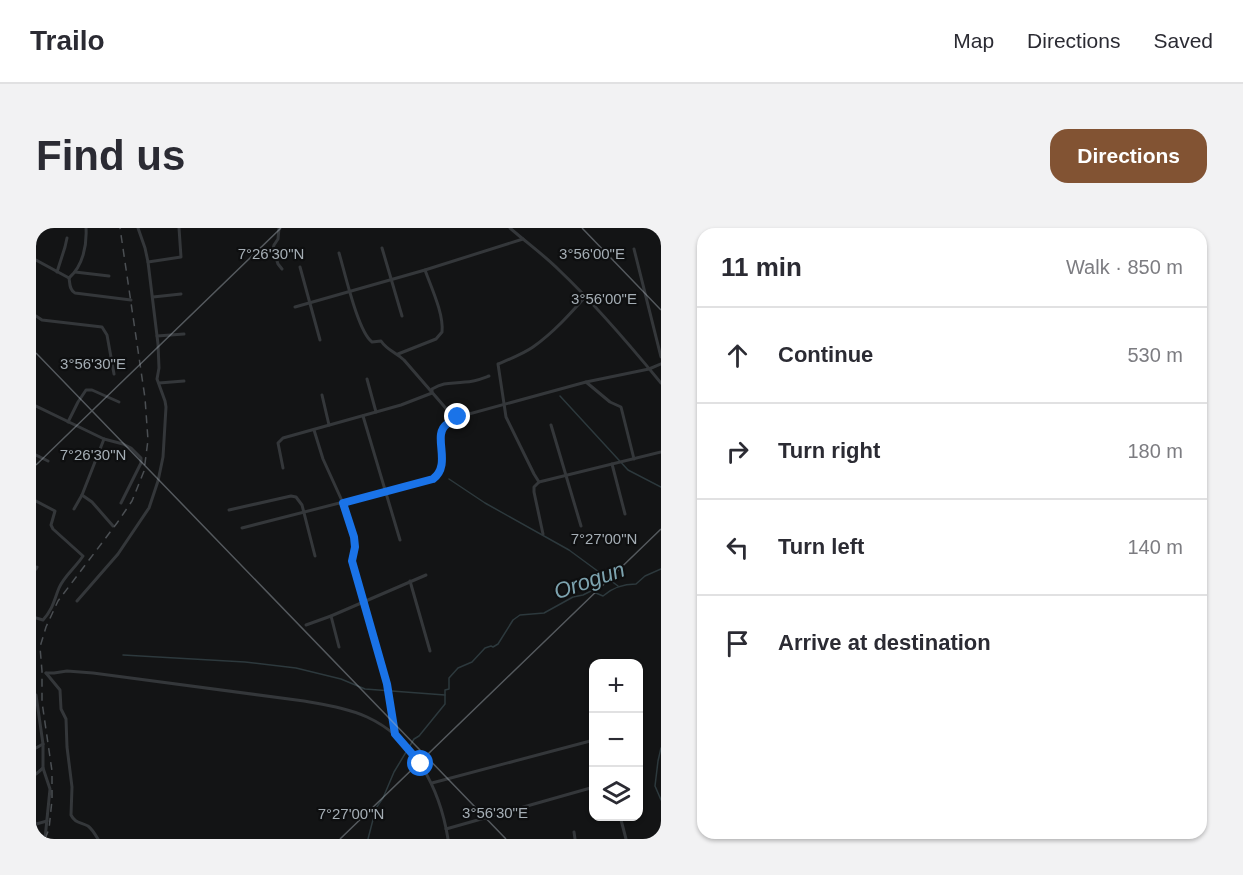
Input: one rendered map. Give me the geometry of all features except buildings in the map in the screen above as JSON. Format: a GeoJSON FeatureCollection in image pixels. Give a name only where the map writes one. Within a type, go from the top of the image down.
{"type":"FeatureCollection","features":[{"type":"Feature","properties":{"kind":"street"},"geometry":{"type":"LineString","coordinates":[[69,278],[81,261],[86,228]]}},
{"type":"Feature","properties":{"kind":"street"},"geometry":{"type":"LineString","coordinates":[[77,601],[118,554],[146,513],[152,501],[163,457],[165,400],[157,379],[159,368],[153,297],[145,248],[138,228]]}},
{"type":"Feature","properties":{"kind":"street"},"geometry":{"type":"LineString","coordinates":[[148,262],[181,257],[179,228]]}},
{"type":"Feature","properties":{"kind":"street"},"geometry":{"type":"LineString","coordinates":[[279,228],[279,237],[273,249],[282,269]]}},
{"type":"Feature","properties":{"kind":"street"},"geometry":{"type":"LineString","coordinates":[[510,228],[558,268],[586,296],[661,383]]}},
{"type":"Feature","properties":{"kind":"street"},"geometry":{"type":"LineString","coordinates":[[57,272],[67,238]]}},
{"type":"Feature","properties":{"kind":"street"},"geometry":{"type":"LineString","coordinates":[[295,307],[392,280],[523,239]]}},
{"type":"Feature","properties":{"kind":"street"},"geometry":{"type":"LineString","coordinates":[[382,248],[402,316]]}},
{"type":"Feature","properties":{"kind":"street"},"geometry":{"type":"LineString","coordinates":[[634,249],[661,357]]}},
{"type":"Feature","properties":{"kind":"street"},"geometry":{"type":"LineString","coordinates":[[339,254],[361,327],[368,339],[372,342],[381,341],[385,347],[398,354],[456,420]]}},
{"type":"Feature","properties":{"kind":"street"},"geometry":{"type":"LineString","coordinates":[[36,260],[69,278]]}},
{"type":"Feature","properties":{"kind":"street"},"geometry":{"type":"LineString","coordinates":[[300,267],[320,340]]}},
{"type":"Feature","properties":{"kind":"street"},"geometry":{"type":"LineString","coordinates":[[398,354],[436,339],[442,332],[442,324],[425,270]]}},
{"type":"Feature","properties":{"kind":"street"},"geometry":{"type":"LineString","coordinates":[[75,272],[109,276]]}},
{"type":"Feature","properties":{"kind":"street"},"geometry":{"type":"LineString","coordinates":[[69,278],[72,292],[131,300]]}},
{"type":"Feature","properties":{"kind":"street"},"geometry":{"type":"LineString","coordinates":[[153,297],[181,294]]}},
{"type":"Feature","properties":{"kind":"street"},"geometry":{"type":"LineString","coordinates":[[539,482],[509,427],[498,364],[531,348],[544,338],[586,296]]}},
{"type":"Feature","properties":{"kind":"street"},"geometry":{"type":"LineString","coordinates":[[36,316],[42,320],[102,327],[107,335],[114,374]]}},
{"type":"Feature","properties":{"kind":"street"},"geometry":{"type":"LineString","coordinates":[[157,336],[184,334]]}},
{"type":"Feature","properties":{"kind":"street"},"geometry":{"type":"LineString","coordinates":[[242,528],[433,479],[442,467],[443,429],[458,417],[586,382],[649,369],[661,364]]}},
{"type":"Feature","properties":{"kind":"street"},"geometry":{"type":"LineString","coordinates":[[283,468],[278,443],[283,438],[400,405],[432,393],[432,389],[448,382],[462,383],[489,376]]}},
{"type":"Feature","properties":{"kind":"street"},"geometry":{"type":"LineString","coordinates":[[367,379],[376,412]]}},
{"type":"Feature","properties":{"kind":"street"},"geometry":{"type":"LineString","coordinates":[[159,383],[184,381]]}},
{"type":"Feature","properties":{"kind":"street"},"geometry":{"type":"LineString","coordinates":[[586,382],[610,402],[621,407],[634,459]]}},
{"type":"Feature","properties":{"kind":"street"},"geometry":{"type":"LineString","coordinates":[[68,422],[86,390],[93,390],[119,402]]}},
{"type":"Feature","properties":{"kind":"street"},"geometry":{"type":"LineString","coordinates":[[322,395],[329,425]]}},
{"type":"Feature","properties":{"kind":"street"},"geometry":{"type":"LineString","coordinates":[[36,406],[104,439],[123,444],[141,458],[141,463],[122,503]]}},
{"type":"Feature","properties":{"kind":"street"},"geometry":{"type":"LineString","coordinates":[[363,416],[400,540]]}},
{"type":"Feature","properties":{"kind":"street"},"geometry":{"type":"LineString","coordinates":[[551,425],[581,526]]}},
{"type":"Feature","properties":{"kind":"street"},"geometry":{"type":"LineString","coordinates":[[314,430],[354,537],[355,547],[352,561],[387,684],[395,734]]}},
{"type":"Feature","properties":{"kind":"street"},"geometry":{"type":"LineString","coordinates":[[74,509],[82,495],[104,439]]}},
{"type":"Feature","properties":{"kind":"street"},"geometry":{"type":"LineString","coordinates":[[543,534],[534,492],[534,487],[539,482],[661,452]]}},
{"type":"Feature","properties":{"kind":"street"},"geometry":{"type":"LineString","coordinates":[[36,455],[48,461]]}},
{"type":"Feature","properties":{"kind":"street"},"geometry":{"type":"LineString","coordinates":[[612,464],[625,514]]}},
{"type":"Feature","properties":{"kind":"street"},"geometry":{"type":"LineString","coordinates":[[82,495],[92,502],[113,526]]}},
{"type":"Feature","properties":{"kind":"street"},"geometry":{"type":"LineString","coordinates":[[229,510],[291,496],[296,497],[304,513],[315,556]]}},
{"type":"Feature","properties":{"kind":"street"},"geometry":{"type":"LineString","coordinates":[[36,501],[55,511],[51,525],[53,529],[83,556],[62,583],[44,620],[36,618]]}},
{"type":"Feature","properties":{"kind":"street"},"geometry":{"type":"LineString","coordinates":[[306,625],[426,575]]}},
{"type":"Feature","properties":{"kind":"street"},"geometry":{"type":"LineString","coordinates":[[410,581],[430,651]]}},
{"type":"Feature","properties":{"kind":"street"},"geometry":{"type":"LineString","coordinates":[[331,616],[339,647]]}},
{"type":"Feature","properties":{"kind":"street"},"geometry":{"type":"LineString","coordinates":[[98,839],[87,826],[72,819],[72,787],[66,719],[61,709],[60,690],[46,673],[67,671],[93,673],[304,701],[366,716],[395,734],[421,764],[432,783],[448,839]]}},
{"type":"Feature","properties":{"kind":"street"},"geometry":{"type":"LineString","coordinates":[[36,695],[43,744],[43,768],[50,789],[45,839]]}},
{"type":"Feature","properties":{"kind":"street"},"geometry":{"type":"LineString","coordinates":[[432,783],[589,741]]}},
{"type":"Feature","properties":{"kind":"street"},"geometry":{"type":"LineString","coordinates":[[36,747],[43,744]]}},
{"type":"Feature","properties":{"kind":"street"},"geometry":{"type":"LineString","coordinates":[[36,774],[43,768]]}},
{"type":"Feature","properties":{"kind":"street"},"geometry":{"type":"LineString","coordinates":[[446,829],[589,788]]}},
{"type":"Feature","properties":{"kind":"street"},"geometry":{"type":"LineString","coordinates":[[36,824],[47,821]]}},
{"type":"Feature","properties":{"kind":"street"},"geometry":{"type":"LineString","coordinates":[[621,821],[626,839]]}},
{"type":"Feature","properties":{"kind":"street"},"geometry":{"type":"LineString","coordinates":[[574,832],[575,839]]}},
{"type":"Feature","properties":{"kind":"waterway"},"geometry":{"type":"LineString","coordinates":[[560,396],[628,470],[661,487]]}},
{"type":"Feature","properties":{"kind":"waterway"},"geometry":{"type":"LineString","coordinates":[[449,479],[485,503],[569,550],[618,586]]}},
{"type":"Feature","properties":{"kind":"waterway","name":"Orogun"},"geometry":{"type":"LineString","coordinates":[[368,839],[376,808],[394,772],[414,739],[445,704],[445,690],[449,689],[449,678],[458,668],[472,662],[485,648],[498,644],[513,620],[520,615],[544,613],[573,597],[591,591],[603,596],[618,587],[636,584],[645,576],[661,569]]}},
{"type":"Feature","properties":{"kind":"waterway"},"geometry":{"type":"LineString","coordinates":[[123,655],[245,662],[296,668],[341,679],[365,689],[445,695]]}},
{"type":"Feature","properties":{"kind":"waterway"},"geometry":{"type":"LineString","coordinates":[[661,748],[655,786],[661,800]]}},
{"type":"Feature","properties":{"kind":"railway"},"geometry":{"type":"LineString","coordinates":[[45,839],[49,829],[52,800],[52,771],[42,702],[40,647],[58,601],[132,501],[144,471],[148,440],[145,398],[120,228]]}},
{"type":"Feature","properties":{"kind":"route"},"geometry":{"type":"LineString","coordinates":[[421,764],[395,734],[387,684],[352,561],[355,547],[354,537],[343,503],[433,479],[442,467],[443,429],[458,417]]}}]}
